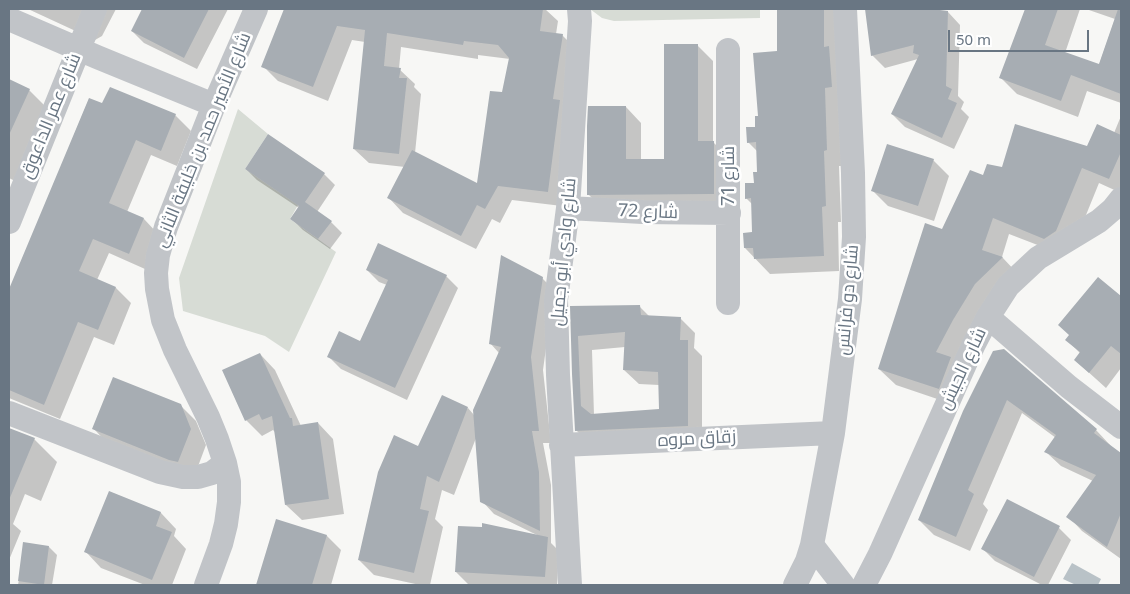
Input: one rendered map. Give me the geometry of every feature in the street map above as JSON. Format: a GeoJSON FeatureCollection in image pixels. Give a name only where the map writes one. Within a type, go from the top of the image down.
{"type":"FeatureCollection","features":[{"type":"Feature","properties":{"kind":"street","name":"شارع عمر الداعوق"},"geometry":{"type":"LineString","coordinates":[[9,222],[94,9]]}},
{"type":"Feature","properties":{"kind":"street","name":"شارع الأمير حمد بن خليفة الثاني"},"geometry":{"type":"LineString","coordinates":[[206,585],[226,524],[229,482],[225,463],[208,417],[175,350],[163,320],[156,273],[160,242],[166,226],[214,105],[256,9]]}},
{"type":"Feature","properties":{"kind":"street","name":"شارع وادي أبو جميل"},"geometry":{"type":"LineString","coordinates":[[570,585],[558,374],[556,300],[568,208],[580,21],[579,9]]}},
{"type":"Feature","properties":{"kind":"street","name":"شارع دو فرانس"},"geometry":{"type":"LineString","coordinates":[[795,585],[807,561],[812,545],[833,433],[850,299],[854,237],[853,173],[844,9]]}},
{"type":"Feature","properties":{"kind":"street"},"geometry":{"type":"LineString","coordinates":[[9,19],[214,105]]}},
{"type":"Feature","properties":{"kind":"street","name":"شارع 71"},"geometry":{"type":"LineString","coordinates":[[728,50],[728,302]]}},
{"type":"Feature","properties":{"kind":"street","name":"شارع الجيش"},"geometry":{"type":"LineString","coordinates":[[864,585],[880,554],[973,346],[988,317],[1008,286],[1038,258],[1099,221],[1121,199]]}},
{"type":"Feature","properties":{"kind":"street","name":"شارع 72"},"geometry":{"type":"LineString","coordinates":[[568,208],[643,212],[729,213]]}},
{"type":"Feature","properties":{"kind":"street"},"geometry":{"type":"LineString","coordinates":[[988,317],[1069,386],[1121,427]]}},
{"type":"Feature","properties":{"kind":"street"},"geometry":{"type":"LineString","coordinates":[[9,413],[160,472],[182,477],[198,477],[212,473],[225,463]]}},
{"type":"Feature","properties":{"kind":"street","name":"زقاق مروه"},"geometry":{"type":"LineString","coordinates":[[562,445],[833,433]]}},
{"type":"Feature","properties":{"kind":"street"},"geometry":{"type":"LineString","coordinates":[[812,545],[843,585]]}},
{"type":"Feature","properties":{"kind":"shaded area"},"geometry":{"type":"Polygon","coordinates":[[[590,9],[760,9],[760,18],[614,21],[602,18],[590,9]]]}},
{"type":"Feature","properties":{"kind":"shaded area"},"geometry":{"type":"Polygon","coordinates":[[[238,109],[268,134],[245,169],[298,205],[290,219],[336,252],[289,352],[265,336],[183,311],[179,278],[238,109]]]}},
{"type":"Feature","properties":{"kind":"shaded area"},"geometry":{"type":"Polygon","coordinates":[[[1072,563],[1101,579],[1098,585],[1076,585],[1063,579],[1072,563]]]}},
{"type":"Feature","properties":{"kind":"building"},"geometry":{"type":"Polygon","coordinates":[[[142,9],[209,9],[184,58],[131,31],[142,9]]]}},
{"type":"Feature","properties":{"kind":"building"},"geometry":{"type":"Polygon","coordinates":[[[284,9],[543,9],[540,31],[563,34],[553,99],[560,100],[548,192],[498,186],[485,209],[477,205],[461,236],[387,198],[412,150],[477,183],[490,91],[502,92],[509,58],[498,45],[464,41],[463,45],[387,33],[384,66],[401,68],[399,78],[407,78],[399,154],[353,149],[365,30],[337,26],[313,87],[261,67],[284,9]]]}},
{"type":"Feature","properties":{"kind":"building"},"geometry":{"type":"Polygon","coordinates":[[[777,9],[824,9],[824,47],[829,46],[832,87],[825,88],[827,150],[824,151],[826,206],[822,207],[824,256],[754,259],[753,248],[744,248],[743,233],[752,232],[751,198],[745,199],[745,183],[754,183],[753,172],[757,172],[756,142],[747,143],[746,127],[755,127],[755,116],[758,116],[753,53],[777,51],[777,9]]]}},
{"type":"Feature","properties":{"kind":"building"},"geometry":{"type":"Polygon","coordinates":[[[865,9],[932,9],[948,11],[946,86],[952,89],[948,99],[957,103],[942,138],[891,114],[919,55],[913,53],[914,45],[871,56],[865,9]]]}},
{"type":"Feature","properties":{"kind":"building"},"geometry":{"type":"Polygon","coordinates":[[[1025,9],[1058,9],[1045,45],[1099,64],[1118,9],[1121,9],[1121,94],[1071,75],[1061,101],[999,78],[1025,9]]]}},
{"type":"Feature","properties":{"kind":"building"},"geometry":{"type":"Polygon","coordinates":[[[664,44],[698,44],[698,141],[714,141],[714,194],[587,195],[588,106],[626,106],[626,159],[664,159],[664,44]]]}},
{"type":"Feature","properties":{"kind":"building"},"geometry":{"type":"Polygon","coordinates":[[[9,79],[30,89],[9,135],[9,79]]]}},
{"type":"Feature","properties":{"kind":"building"},"geometry":{"type":"Polygon","coordinates":[[[110,87],[176,114],[161,151],[136,140],[109,203],[144,218],[129,254],[93,239],[79,271],[116,287],[98,330],[78,322],[44,405],[9,390],[9,289],[89,98],[102,103],[110,87]]]}},
{"type":"Feature","properties":{"kind":"building"},"geometry":{"type":"Polygon","coordinates":[[[1015,124],[1087,146],[1097,124],[1121,135],[1121,152],[1109,179],[1082,168],[1056,231],[1044,239],[993,218],[982,250],[1003,257],[975,284],[936,352],[951,357],[939,389],[878,369],[925,223],[942,229],[970,170],[983,175],[987,164],[1002,167],[1015,124]]]}},
{"type":"Feature","properties":{"kind":"building"},"geometry":{"type":"Polygon","coordinates":[[[268,134],[325,173],[305,202],[332,221],[318,239],[290,219],[299,206],[245,169],[268,134]]]}},
{"type":"Feature","properties":{"kind":"building"},"geometry":{"type":"Polygon","coordinates":[[[887,144],[934,159],[918,206],[871,191],[887,144]]]}},
{"type":"Feature","properties":{"kind":"building"},"geometry":{"type":"Polygon","coordinates":[[[378,243],[447,275],[395,388],[327,357],[339,331],[360,341],[388,280],[366,270],[378,243]]]}},
{"type":"Feature","properties":{"kind":"building"},"geometry":{"type":"Polygon","coordinates":[[[501,255],[543,277],[531,357],[539,431],[532,431],[539,472],[540,531],[480,502],[473,410],[501,347],[489,344],[501,255]]]}},
{"type":"Feature","properties":{"kind":"building"},"geometry":{"type":"Polygon","coordinates":[[[1098,277],[1121,296],[1121,354],[1111,346],[1089,373],[1074,360],[1080,352],[1065,340],[1069,335],[1058,325],[1098,277]]]}},
{"type":"Feature","properties":{"kind":"building"},"geometry":{"type":"Polygon","coordinates":[[[640,305],[641,315],[681,317],[680,340],[688,340],[688,426],[575,431],[570,306],[640,305]],[[625,332],[578,336],[581,406],[591,414],[659,409],[658,372],[623,370],[625,332]]]}},
{"type":"Feature","properties":{"kind":"building"},"geometry":{"type":"Polygon","coordinates":[[[1004,349],[1097,429],[1094,433],[1121,453],[1121,513],[1107,547],[1066,517],[1096,475],[1044,452],[1056,435],[1007,400],[968,490],[974,494],[956,537],[918,520],[963,411],[993,351],[1004,349]]]}},
{"type":"Feature","properties":{"kind":"building"},"geometry":{"type":"Polygon","coordinates":[[[260,353],[290,418],[292,418],[293,426],[318,422],[329,499],[285,505],[272,416],[262,420],[259,414],[245,421],[222,370],[260,353]]]}},
{"type":"Feature","properties":{"kind":"building"},"geometry":{"type":"Polygon","coordinates":[[[113,377],[181,404],[191,429],[178,462],[92,429],[113,377]]]}},
{"type":"Feature","properties":{"kind":"building"},"geometry":{"type":"Polygon","coordinates":[[[442,395],[468,407],[439,482],[427,476],[420,509],[429,511],[414,573],[358,560],[378,472],[394,435],[418,446],[442,395]]]}},
{"type":"Feature","properties":{"kind":"building"},"geometry":{"type":"Polygon","coordinates":[[[9,428],[35,438],[9,500],[9,428]]]}},
{"type":"Feature","properties":{"kind":"building"},"geometry":{"type":"Polygon","coordinates":[[[109,491],[161,512],[156,526],[172,532],[152,580],[84,552],[109,491]]]}},
{"type":"Feature","properties":{"kind":"building"},"geometry":{"type":"Polygon","coordinates":[[[1007,499],[1060,526],[1034,577],[981,549],[1007,499]]]}},
{"type":"Feature","properties":{"kind":"building"},"geometry":{"type":"Polygon","coordinates":[[[276,519],[327,535],[312,585],[256,585],[276,519]]]}},
{"type":"Feature","properties":{"kind":"building"},"geometry":{"type":"Polygon","coordinates":[[[482,523],[548,537],[545,577],[455,572],[458,526],[482,527],[482,523]]]}},
{"type":"Feature","properties":{"kind":"building"},"geometry":{"type":"Polygon","coordinates":[[[23,542],[49,546],[44,585],[18,581],[23,542]]]}}]}
